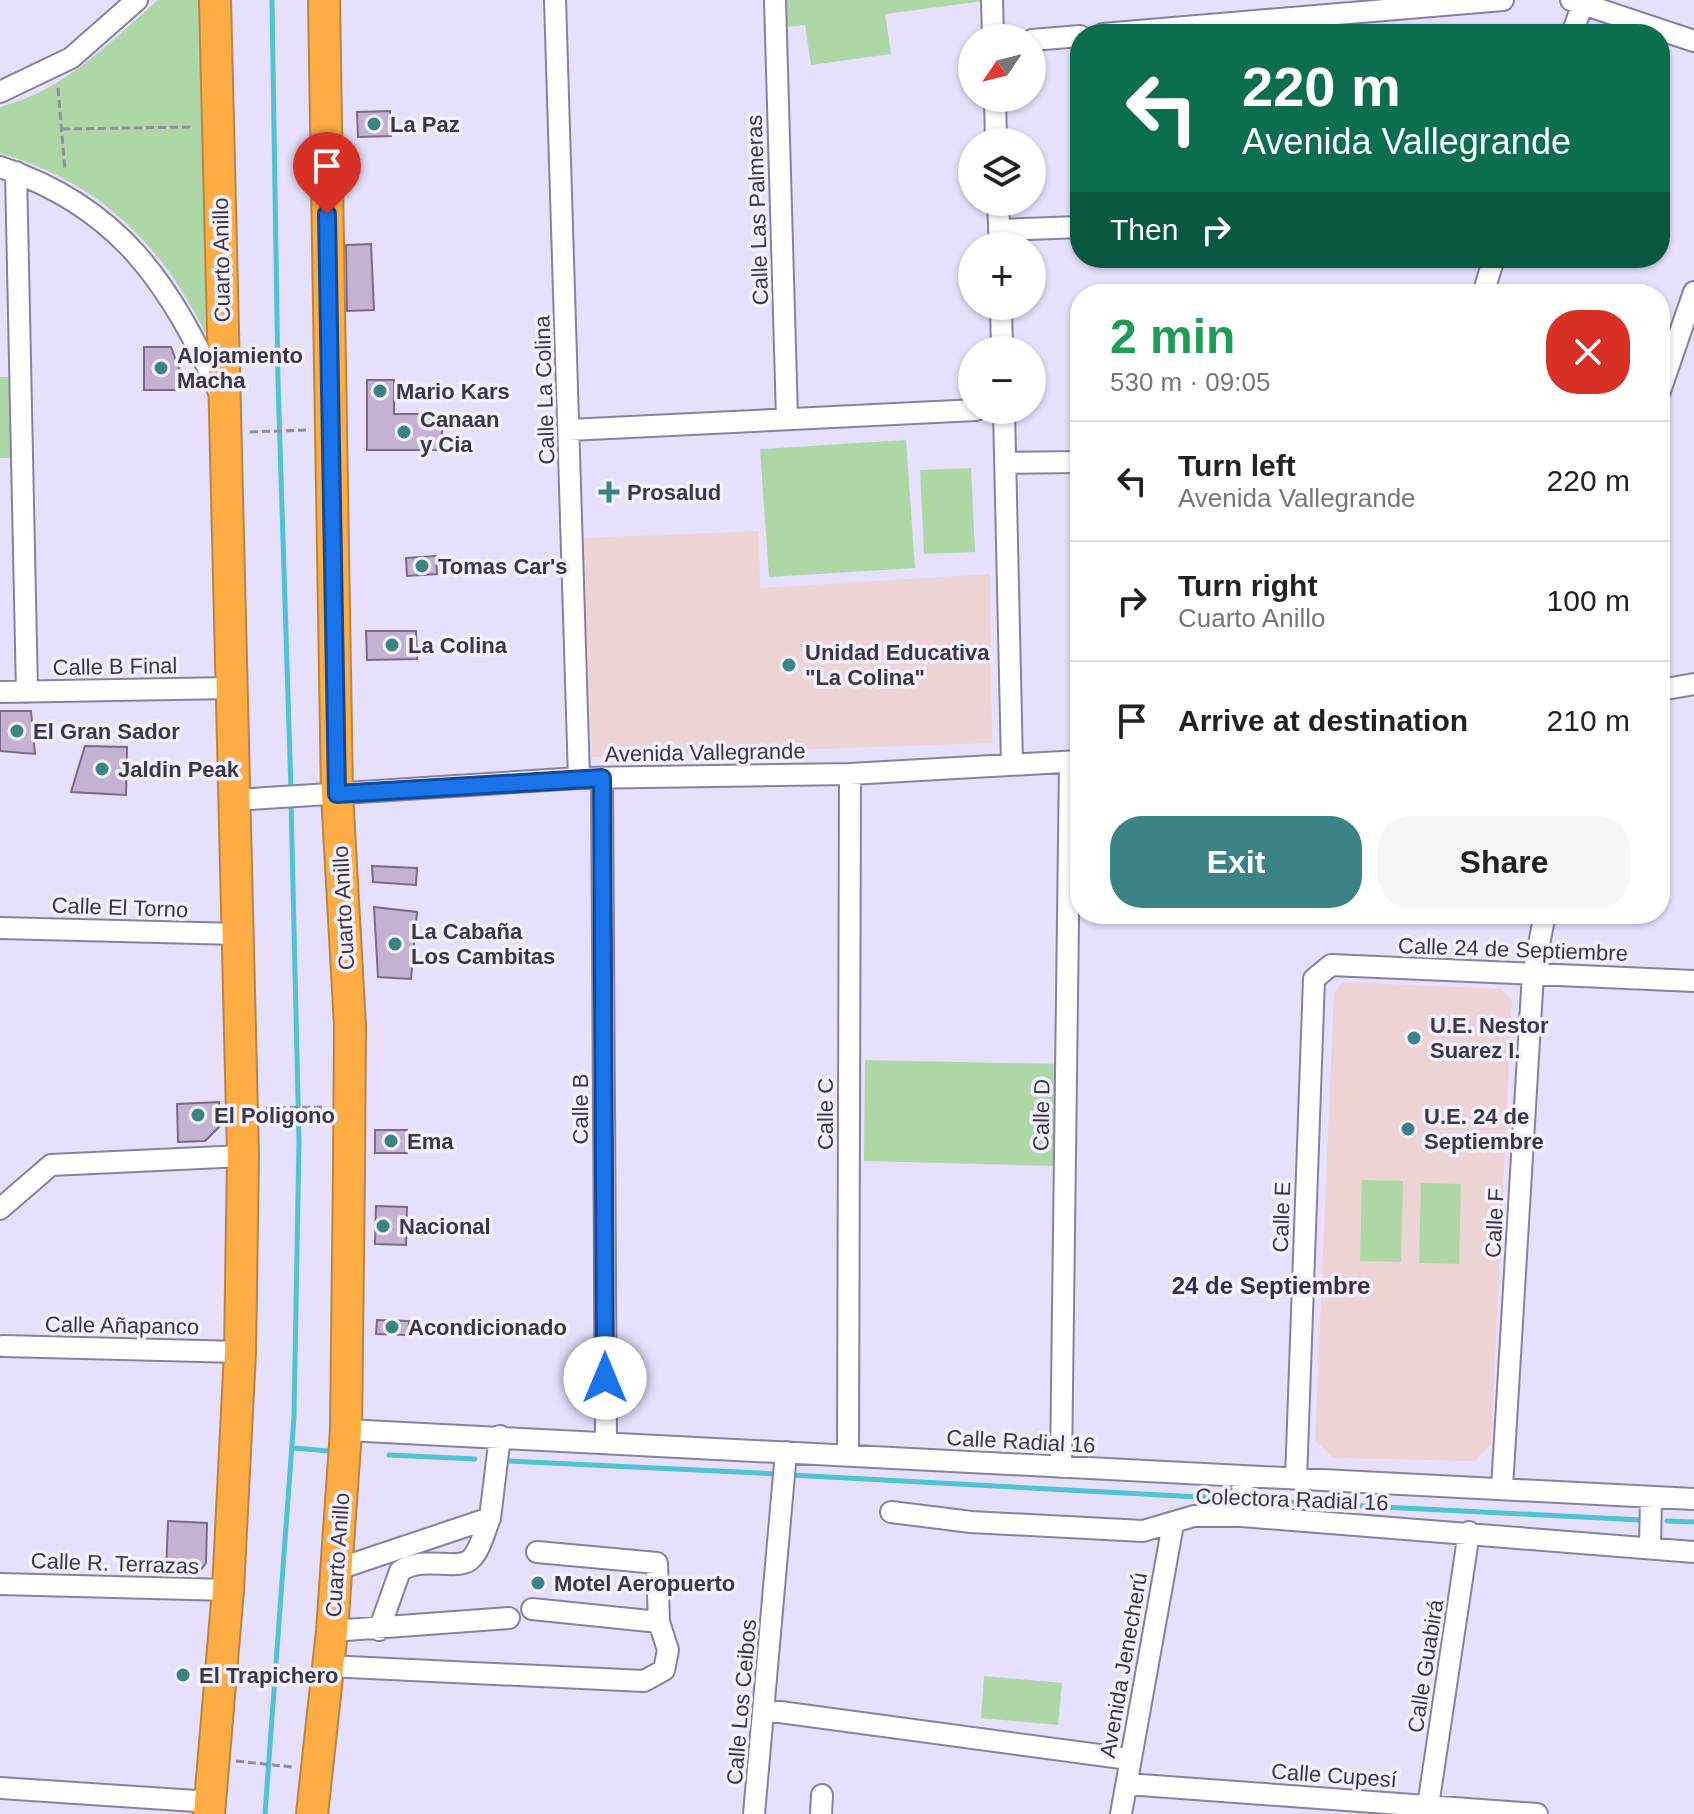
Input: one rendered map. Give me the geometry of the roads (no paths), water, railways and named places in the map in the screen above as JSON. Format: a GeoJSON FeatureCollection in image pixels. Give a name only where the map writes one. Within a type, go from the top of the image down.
{"type":"FeatureCollection","features":[{"type":"Feature","properties":{"kind":"highway","name":"Cuarto Anillo"},"geometry":{"type":"LineString","coordinates":[[210,1808],[228,1590],[240,1352],[243,1156],[215,0]]}},
{"type":"Feature","properties":{"kind":"highway","name":"Cuarto Anillo"},"geometry":{"type":"LineString","coordinates":[[312,1814],[332,1631],[346,1430],[350,1026],[337,794],[324,0]]}},
{"type":"Feature","properties":{"kind":"street"},"geometry":{"type":"LineString","coordinates":[[0,92],[71,58],[137,0]]}},
{"type":"Feature","properties":{"kind":"street","name":"Calle La Colina"},"geometry":{"type":"LineString","coordinates":[[555,0],[579,778]]}},
{"type":"Feature","properties":{"kind":"street","name":"Calle Las Palmeras"},"geometry":{"type":"LineString","coordinates":[[775,0],[787,418]]}},
{"type":"Feature","properties":{"kind":"street"},"geometry":{"type":"LineString","coordinates":[[992,0],[993,24]]}},
{"type":"Feature","properties":{"kind":"street"},"geometry":{"type":"LineString","coordinates":[[1221,24],[1503,0]]}},
{"type":"Feature","properties":{"kind":"street"},"geometry":{"type":"LineString","coordinates":[[1574,24],[1579,1],[1645,24]]}},
{"type":"Feature","properties":{"kind":"street"},"geometry":{"type":"LineString","coordinates":[[1670,33],[1694,41]]}},
{"type":"Feature","properties":{"kind":"street"},"geometry":{"type":"LineString","coordinates":[[1046,39],[1070,37]]}},
{"type":"Feature","properties":{"kind":"street"},"geometry":{"type":"LineString","coordinates":[[27,692],[8,170],[51,186],[94,213],[143,259],[193,335],[225,404]]}},
{"type":"Feature","properties":{"kind":"street"},"geometry":{"type":"LineString","coordinates":[[1043,232],[1070,228]]}},
{"type":"Feature","properties":{"kind":"street"},"geometry":{"type":"LineString","coordinates":[[1670,362],[1694,292]]}},
{"type":"Feature","properties":{"kind":"street"},"geometry":{"type":"LineString","coordinates":[[569,430],[958,411]]}},
{"type":"Feature","properties":{"kind":"street"},"geometry":{"type":"LineString","coordinates":[[1005,424],[1012,764]]}},
{"type":"Feature","properties":{"kind":"street"},"geometry":{"type":"LineString","coordinates":[[1006,463],[1070,462]]}},
{"type":"Feature","properties":{"kind":"street"},"geometry":{"type":"LineString","coordinates":[[1670,688],[1694,684]]}},
{"type":"Feature","properties":{"kind":"street","name":"Calle B Final"},"geometry":{"type":"LineString","coordinates":[[0,692],[232,688]]}},
{"type":"Feature","properties":{"kind":"street","name":"Avenida Vallegrande"},"geometry":{"type":"LineString","coordinates":[[235,800],[579,778],[850,774],[1070,762]]}},
{"type":"Feature","properties":{"kind":"street","name":"Calle C"},"geometry":{"type":"LineString","coordinates":[[848,1455],[850,774]]}},
{"type":"Feature","properties":{"kind":"street","name":"Calle B"},"geometry":{"type":"LineString","coordinates":[[602,778],[606,1441]]}},
{"type":"Feature","properties":{"kind":"street","name":"Calle D"},"geometry":{"type":"LineString","coordinates":[[1061,1467],[1072,924]]}},
{"type":"Feature","properties":{"kind":"street","name":"Calle F"},"geometry":{"type":"LineString","coordinates":[[1502,1488],[1533,974],[1543,924]]}},
{"type":"Feature","properties":{"kind":"street","name":"Calle El Torno"},"geometry":{"type":"LineString","coordinates":[[0,928],[238,934]]}},
{"type":"Feature","properties":{"kind":"street","name":"Calle 24 de Septiembre"},"geometry":{"type":"LineString","coordinates":[[1331,965],[1694,981]]}},
{"type":"Feature","properties":{"kind":"street","name":"Calle E"},"geometry":{"type":"LineString","coordinates":[[1296,1479],[1314,979],[1331,965]]}},
{"type":"Feature","properties":{"kind":"street"},"geometry":{"type":"LineString","coordinates":[[0,1209],[51,1165],[243,1156]]}},
{"type":"Feature","properties":{"kind":"street","name":"Calle Añapanco"},"geometry":{"type":"LineString","coordinates":[[3,1346],[240,1352]]}},
{"type":"Feature","properties":{"kind":"street","name":"Calle Radial 16"},"geometry":{"type":"LineString","coordinates":[[346,1430],[606,1441],[1061,1467],[1242,1498],[1296,1479],[1694,1499]]}},
{"type":"Feature","properties":{"kind":"street"},"geometry":{"type":"LineString","coordinates":[[379,1630],[400,1571],[419,1561],[459,1565],[474,1557],[490,1518],[500,1436]]}},
{"type":"Feature","properties":{"kind":"street","name":"Calle Los Ceibos"},"geometry":{"type":"LineString","coordinates":[[754,1814],[786,1452]]}},
{"type":"Feature","properties":{"kind":"street","name":"Colectora Radial 16"},"geometry":{"type":"LineString","coordinates":[[891,1512],[971,1522],[1143,1531],[1173,1524],[1242,1498],[1469,1532],[1694,1552]]}},
{"type":"Feature","properties":{"kind":"street"},"geometry":{"type":"LineString","coordinates":[[1650,1548],[1651,1498]]}},
{"type":"Feature","properties":{"kind":"street"},"geometry":{"type":"LineString","coordinates":[[335,1570],[490,1518]]}},
{"type":"Feature","properties":{"kind":"street","name":"Avenida Jenecherú"},"geometry":{"type":"LineString","coordinates":[[1121,1814],[1173,1524]]}},
{"type":"Feature","properties":{"kind":"street","name":"Calle Guabirá"},"geometry":{"type":"LineString","coordinates":[[1428,1806],[1469,1532]]}},
{"type":"Feature","properties":{"kind":"street"},"geometry":{"type":"LineString","coordinates":[[328,1666],[644,1681],[664,1670],[668,1650],[659,1622],[660,1568],[657,1563],[537,1552]]}},
{"type":"Feature","properties":{"kind":"street","name":"Calle R. Terrazas"},"geometry":{"type":"LineString","coordinates":[[0,1584],[228,1590]]}},
{"type":"Feature","properties":{"kind":"street"},"geometry":{"type":"LineString","coordinates":[[532,1609],[659,1622]]}},
{"type":"Feature","properties":{"kind":"street"},"geometry":{"type":"LineString","coordinates":[[332,1631],[379,1630],[509,1618]]}},
{"type":"Feature","properties":{"kind":"street"},"geometry":{"type":"LineString","coordinates":[[765,1710],[1129,1759]]}},
{"type":"Feature","properties":{"kind":"street","name":"Calle Cupesí"},"geometry":{"type":"LineString","coordinates":[[1127,1784],[1340,1807],[1428,1806],[1537,1814]]}},
{"type":"Feature","properties":{"kind":"street"},"geometry":{"type":"LineString","coordinates":[[0,1788],[210,1808]]}},
{"type":"Feature","properties":{"kind":"waterway"},"geometry":{"type":"LineString","coordinates":[[272,0],[278,381],[291,791]]}},
{"type":"Feature","properties":{"kind":"waterway"},"geometry":{"type":"LineString","coordinates":[[265,1814],[294,1417],[299,1141],[291,801]]}},
{"type":"Feature","properties":{"kind":"waterway"},"geometry":{"type":"LineString","coordinates":[[293,1448],[329,1451]]}},
{"type":"Feature","properties":{"kind":"waterway"},"geometry":{"type":"LineString","coordinates":[[389,1455],[475,1459]]}},
{"type":"Feature","properties":{"kind":"waterway"},"geometry":{"type":"LineString","coordinates":[[508,1461],[777,1474]]}},
{"type":"Feature","properties":{"kind":"waterway"},"geometry":{"type":"LineString","coordinates":[[791,1475],[1236,1499]]}},
{"type":"Feature","properties":{"kind":"waterway"},"geometry":{"type":"LineString","coordinates":[[1246,1500],[1641,1520]]}},
{"type":"Feature","properties":{"kind":"waterway"},"geometry":{"type":"LineString","coordinates":[[1667,1521],[1694,1522]]}},
{"type":"Feature","properties":{"kind":"place","name":"La Paz"},"geometry":{"type":"Point","coordinates":[374,124]}},
{"type":"Feature","properties":{"kind":"place","name":"Alojamiento Macha"},"geometry":{"type":"Point","coordinates":[161,368]}},
{"type":"Feature","properties":{"kind":"place","name":"Mario Kars"},"geometry":{"type":"Point","coordinates":[380,391]}},
{"type":"Feature","properties":{"kind":"place","name":"Canaan y Cia"},"geometry":{"type":"Point","coordinates":[404,432]}},
{"type":"Feature","properties":{"kind":"place","name":"Prosalud"},"geometry":{"type":"Point","coordinates":[609,492]}},
{"type":"Feature","properties":{"kind":"place","name":"Tomas Car's"},"geometry":{"type":"Point","coordinates":[422,566]}},
{"type":"Feature","properties":{"kind":"place","name":"La Colina"},"geometry":{"type":"Point","coordinates":[392,645]}},
{"type":"Feature","properties":{"kind":"place","name":"Unidad Educativa \"La Colina\""},"geometry":{"type":"Point","coordinates":[789,665]}},
{"type":"Feature","properties":{"kind":"place","name":"El Gran Sador"},"geometry":{"type":"Point","coordinates":[17,731]}},
{"type":"Feature","properties":{"kind":"place","name":"Jaldin Peak"},"geometry":{"type":"Point","coordinates":[102,769]}},
{"type":"Feature","properties":{"kind":"place","name":"La Cabaña Los Cambitas"},"geometry":{"type":"Point","coordinates":[395,944]}},
{"type":"Feature","properties":{"kind":"place","name":"U.E. Nestor Suarez I."},"geometry":{"type":"Point","coordinates":[1414,1038]}},
{"type":"Feature","properties":{"kind":"place","name":"El Poligono"},"geometry":{"type":"Point","coordinates":[198,1115]}},
{"type":"Feature","properties":{"kind":"place","name":"U.E. 24 de Septiembre"},"geometry":{"type":"Point","coordinates":[1408,1129]}},
{"type":"Feature","properties":{"kind":"place","name":"Ema"},"geometry":{"type":"Point","coordinates":[391,1141]}},
{"type":"Feature","properties":{"kind":"place","name":"Nacional"},"geometry":{"type":"Point","coordinates":[383,1226]}},
{"type":"Feature","properties":{"kind":"place","name":"Acondicionado"},"geometry":{"type":"Point","coordinates":[392,1327]}},
{"type":"Feature","properties":{"kind":"place","name":"Motel Aeropuerto"},"geometry":{"type":"Point","coordinates":[538,1583]}},
{"type":"Feature","properties":{"kind":"place","name":"El Trapichero"},"geometry":{"type":"Point","coordinates":[183,1675]}},
{"type":"Feature","properties":{"kind":"district","name":"24 de Septiembre"},"geometry":{"type":"Point","coordinates":[1271,1286]}}]}
